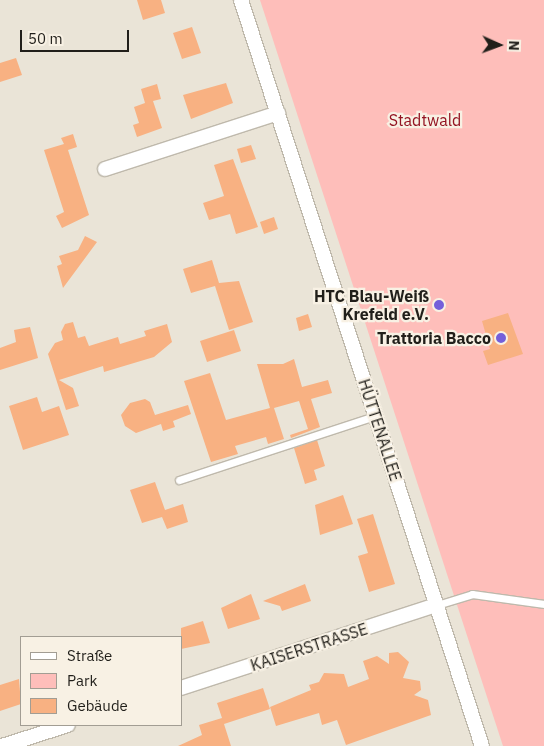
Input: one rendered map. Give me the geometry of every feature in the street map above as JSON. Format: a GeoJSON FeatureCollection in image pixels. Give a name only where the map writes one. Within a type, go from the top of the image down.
{"type":"FeatureCollection","features":[{"type":"Feature","properties":{"kind":"street","name":"HÜTTENALLEE"},"geometry":{"type":"LineString","coordinates":[[241,0],[482,746]]}},
{"type":"Feature","properties":{"kind":"street"},"geometry":{"type":"LineString","coordinates":[[105,169],[278,113]]}},
{"type":"Feature","properties":{"kind":"street","name":"KAISERSTRASSE"},"geometry":{"type":"LineString","coordinates":[[182,688],[437,606]]}},
{"type":"Feature","properties":{"kind":"street"},"geometry":{"type":"LineString","coordinates":[[2,746],[65,726]]}},
{"type":"Feature","properties":{"kind":"lane"},"geometry":{"type":"LineString","coordinates":[[179,480],[375,416]]}},
{"type":"Feature","properties":{"kind":"lane"},"geometry":{"type":"LineString","coordinates":[[437,606],[472,594],[544,604]]}},
{"type":"Feature","properties":{"kind":"green space","name":"Stadtwald"},"geometry":{"type":"Polygon","coordinates":[[[260,0],[544,0],[544,746],[503,746],[260,0]]]}},
{"type":"Feature","properties":{"kind":"building"},"geometry":{"type":"Polygon","coordinates":[[[137,0],[161,0],[165,13],[143,20],[137,0]]]}},
{"type":"Feature","properties":{"kind":"building"},"geometry":{"type":"Polygon","coordinates":[[[192,27],[201,53],[182,59],[173,33],[192,27]]]}},
{"type":"Feature","properties":{"kind":"building"},"geometry":{"type":"Polygon","coordinates":[[[16,58],[22,75],[0,82],[0,63],[16,58]]]}},
{"type":"Feature","properties":{"kind":"building"},"geometry":{"type":"Polygon","coordinates":[[[226,83],[233,103],[191,119],[183,95],[226,83]]]}},
{"type":"Feature","properties":{"kind":"building"},"geometry":{"type":"Polygon","coordinates":[[[157,84],[161,99],[153,101],[162,128],[137,137],[133,125],[139,123],[134,107],[145,103],[141,89],[157,84]]]}},
{"type":"Feature","properties":{"kind":"building"},"geometry":{"type":"Polygon","coordinates":[[[73,134],[77,147],[68,150],[89,215],[62,228],[56,216],[64,212],[44,150],[64,144],[61,138],[73,134]]]}},
{"type":"Feature","properties":{"kind":"building"},"geometry":{"type":"Polygon","coordinates":[[[251,145],[256,159],[241,163],[237,149],[251,145]]]}},
{"type":"Feature","properties":{"kind":"building"},"geometry":{"type":"Polygon","coordinates":[[[233,159],[258,227],[236,234],[230,214],[209,220],[203,203],[224,196],[214,165],[233,159]]]}},
{"type":"Feature","properties":{"kind":"building"},"geometry":{"type":"Polygon","coordinates":[[[274,217],[278,229],[264,234],[260,222],[274,217]]]}},
{"type":"Feature","properties":{"kind":"building"},"geometry":{"type":"Polygon","coordinates":[[[85,236],[97,242],[63,288],[57,266],[62,264],[59,256],[78,250],[85,236]]]}},
{"type":"Feature","properties":{"kind":"building"},"geometry":{"type":"Polygon","coordinates":[[[212,260],[219,283],[239,281],[253,322],[229,330],[215,286],[191,293],[183,269],[212,260]]]}},
{"type":"Feature","properties":{"kind":"building"},"geometry":{"type":"Polygon","coordinates":[[[508,313],[523,354],[488,365],[483,351],[490,349],[482,321],[508,313]]]}},
{"type":"Feature","properties":{"kind":"building"},"geometry":{"type":"Polygon","coordinates":[[[308,314],[312,327],[299,331],[296,318],[308,314]]]}},
{"type":"Feature","properties":{"kind":"building"},"geometry":{"type":"Polygon","coordinates":[[[73,322],[78,338],[85,336],[89,346],[118,337],[120,344],[146,336],[144,331],[167,324],[172,342],[154,357],[104,372],[103,366],[59,380],[73,388],[79,406],[66,410],[48,354],[55,343],[63,340],[61,332],[65,324],[73,322]]]}},
{"type":"Feature","properties":{"kind":"building"},"geometry":{"type":"Polygon","coordinates":[[[30,327],[38,358],[0,370],[0,348],[16,342],[14,330],[30,327]]]}},
{"type":"Feature","properties":{"kind":"building"},"geometry":{"type":"Polygon","coordinates":[[[234,330],[241,351],[207,362],[200,341],[234,330]]]}},
{"type":"Feature","properties":{"kind":"building"},"geometry":{"type":"Polygon","coordinates":[[[294,359],[302,387],[328,380],[332,393],[311,399],[320,427],[291,438],[290,435],[308,429],[299,401],[274,408],[284,439],[268,444],[266,437],[235,446],[238,454],[211,462],[184,381],[210,373],[226,420],[270,408],[257,364],[283,364],[294,359]]]}},
{"type":"Feature","properties":{"kind":"building"},"geometry":{"type":"Polygon","coordinates":[[[37,397],[42,412],[59,406],[69,435],[23,450],[9,406],[37,397]]]}},
{"type":"Feature","properties":{"kind":"building"},"geometry":{"type":"Polygon","coordinates":[[[145,399],[150,402],[155,415],[188,405],[191,414],[173,421],[175,427],[163,431],[161,424],[136,433],[125,426],[121,415],[130,403],[145,399]]]}},
{"type":"Feature","properties":{"kind":"building"},"geometry":{"type":"Polygon","coordinates":[[[317,440],[325,466],[314,470],[317,480],[305,484],[294,448],[317,440]]]}},
{"type":"Feature","properties":{"kind":"building"},"geometry":{"type":"Polygon","coordinates":[[[155,482],[165,510],[183,504],[188,522],[167,529],[162,517],[142,523],[130,490],[155,482]]]}},
{"type":"Feature","properties":{"kind":"building"},"geometry":{"type":"Polygon","coordinates":[[[343,495],[353,524],[320,535],[315,505],[343,495]]]}},
{"type":"Feature","properties":{"kind":"building"},"geometry":{"type":"Polygon","coordinates":[[[373,514],[395,584],[369,592],[358,556],[368,553],[357,519],[373,514]]]}},
{"type":"Feature","properties":{"kind":"building"},"geometry":{"type":"Polygon","coordinates":[[[305,584],[311,601],[282,611],[280,606],[263,601],[305,584]]]}},
{"type":"Feature","properties":{"kind":"building"},"geometry":{"type":"Polygon","coordinates":[[[251,594],[260,619],[228,629],[221,608],[251,594]]]}},
{"type":"Feature","properties":{"kind":"building"},"geometry":{"type":"Polygon","coordinates":[[[203,621],[210,643],[182,649],[181,628],[203,621]]]}},
{"type":"Feature","properties":{"kind":"building"},"geometry":{"type":"Polygon","coordinates":[[[398,652],[409,662],[403,678],[420,681],[421,690],[414,695],[428,700],[431,715],[346,745],[337,720],[322,725],[319,713],[276,726],[270,707],[311,690],[309,685],[319,682],[324,673],[344,674],[348,687],[369,679],[363,661],[377,656],[389,664],[389,653],[398,652]]]}},
{"type":"Feature","properties":{"kind":"building"},"geometry":{"type":"Polygon","coordinates":[[[19,679],[20,704],[0,711],[0,685],[19,679]]]}},
{"type":"Feature","properties":{"kind":"building"},"geometry":{"type":"Polygon","coordinates":[[[263,688],[270,709],[224,724],[231,746],[178,746],[202,735],[199,725],[222,718],[217,703],[263,688]]]}},
{"type":"Feature","properties":{"kind":"place","name":"HTC Blau-Weiß Krefeld e.V."},"geometry":{"type":"Point","coordinates":[439,305]}},
{"type":"Feature","properties":{"kind":"place","name":"Trattoria Bacco"},"geometry":{"type":"Point","coordinates":[501,338]}}]}
